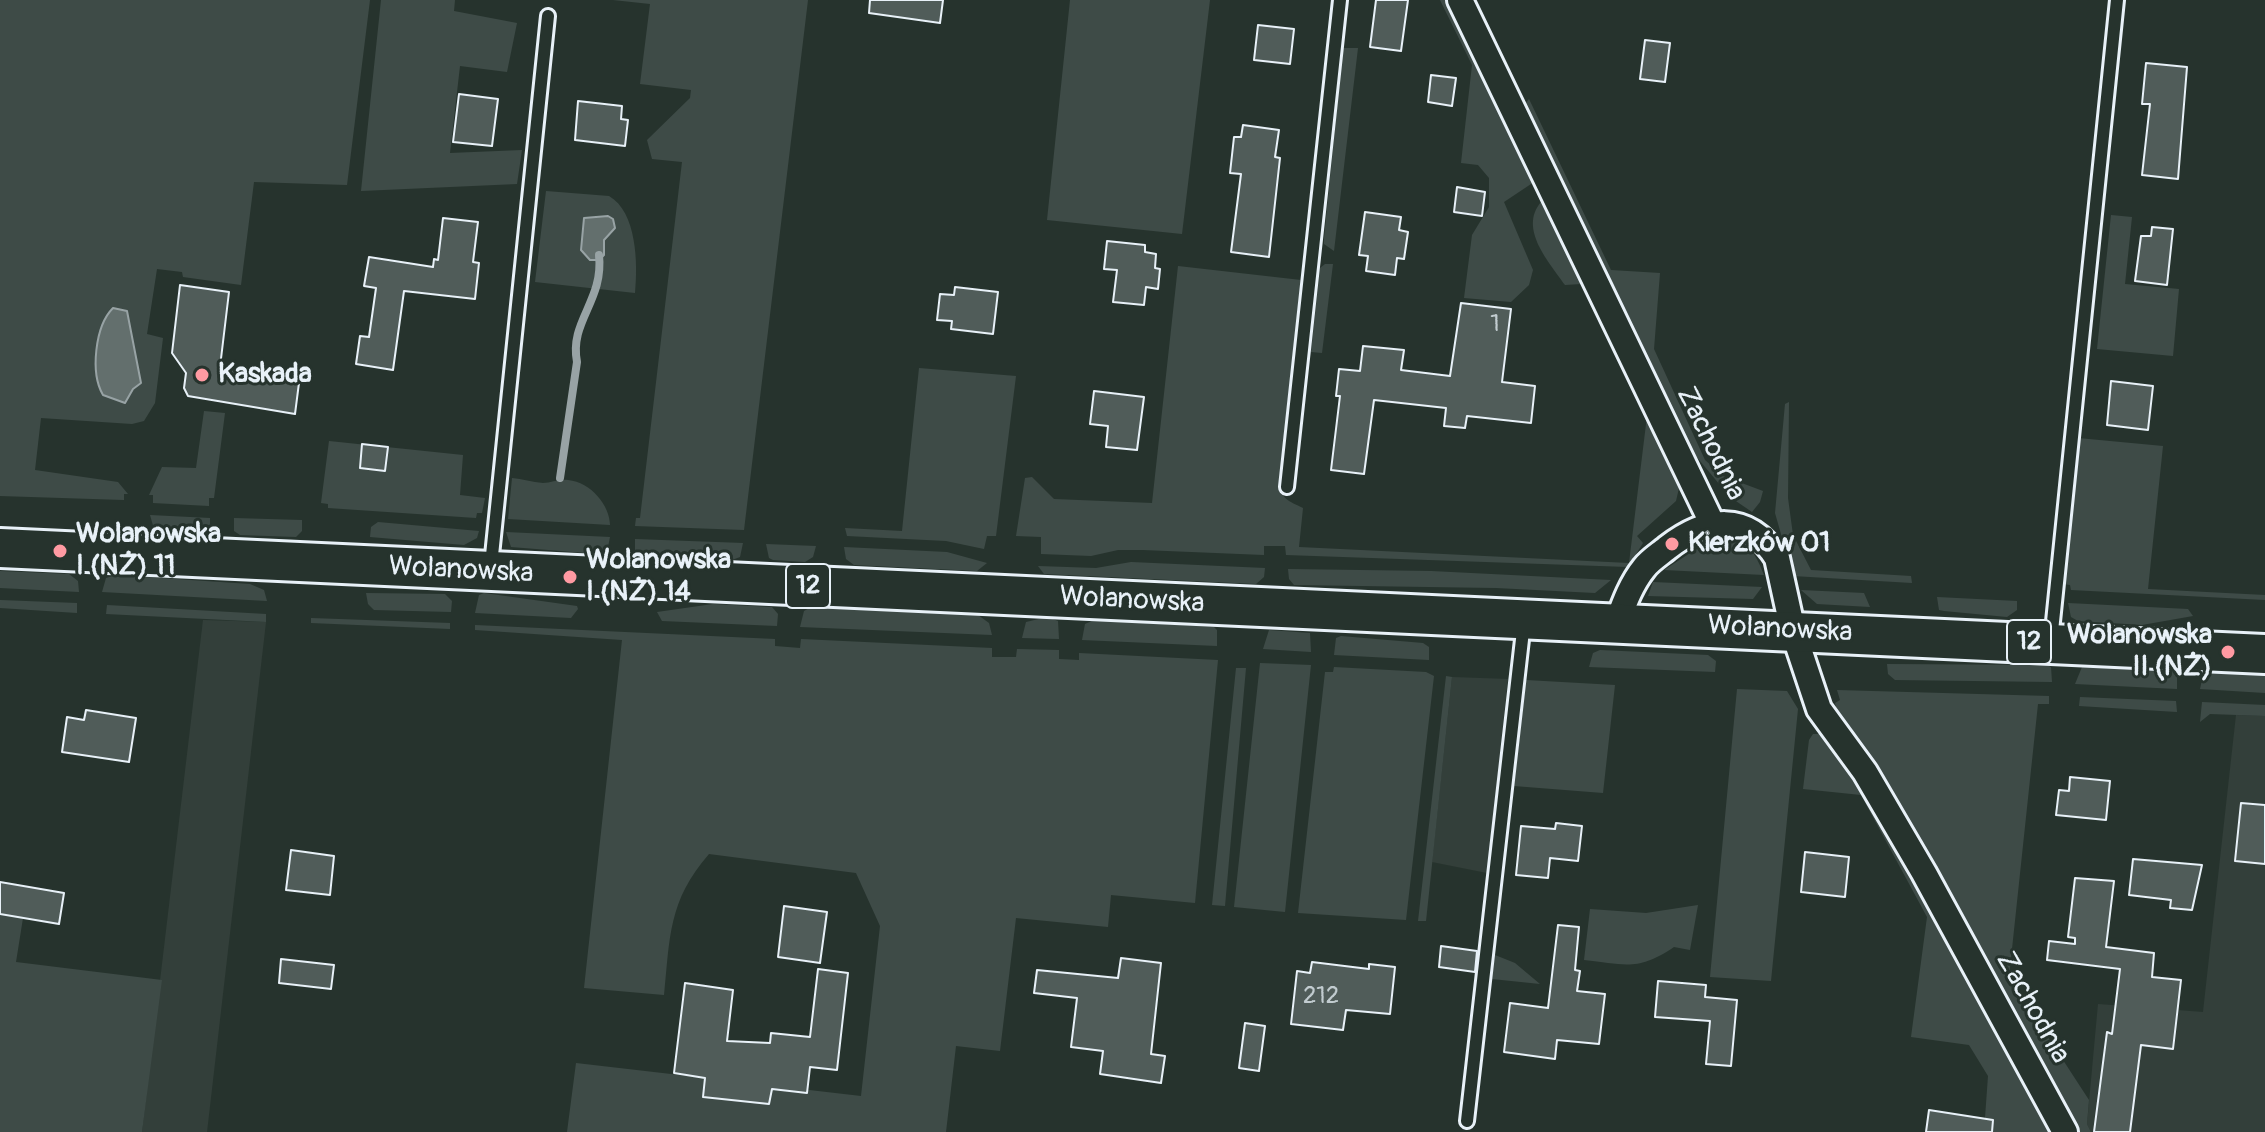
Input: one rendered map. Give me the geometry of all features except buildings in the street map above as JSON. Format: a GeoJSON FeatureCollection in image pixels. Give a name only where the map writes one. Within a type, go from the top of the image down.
{"type":"FeatureCollection","features":[{"type":"Feature","properties":{"kind":"main road","name":"Wolanowska"},"geometry":{"type":"LineString","coordinates":[[0,548],[2265,654]]}},
{"type":"Feature","properties":{"kind":"street","name":"Zachodnia"},"geometry":{"type":"LineString","coordinates":[[1460,0],[1712,523],[1746,529],[1760,536],[1777,558],[1793,631],[1819,709],[1865,772],[1903,837],[2065,1132]]}},
{"type":"Feature","properties":{"kind":"street"},"geometry":{"type":"LineString","coordinates":[[1617,623],[1629,591],[1645,566],[1685,535],[1712,523]]}},
{"type":"Feature","properties":{"kind":"lane"},"geometry":{"type":"LineString","coordinates":[[1287,487],[1340,0]]}},
{"type":"Feature","properties":{"kind":"lane"},"geometry":{"type":"LineString","coordinates":[[2050,643],[2117,0]]}},
{"type":"Feature","properties":{"kind":"lane"},"geometry":{"type":"LineString","coordinates":[[491,572],[548,16]]}},
{"type":"Feature","properties":{"kind":"lane"},"geometry":{"type":"LineString","coordinates":[[1467,1121],[1525,619]]}},
{"type":"Feature","properties":{"kind":"shaded area"},"geometry":{"type":"Polygon","coordinates":[[[0,0],[370,0],[347,185],[254,182],[241,285],[183,277],[182,272],[157,269],[147,334],[163,338],[155,403],[144,421],[132,424],[41,418],[35,470],[118,482],[128,494],[124,494],[124,500],[0,496],[0,0]]]}},
{"type":"Feature","properties":{"kind":"shaded area"},"geometry":{"type":"Polygon","coordinates":[[[381,0],[455,0],[454,11],[517,23],[507,72],[460,66],[450,153],[522,150],[517,184],[361,191],[381,0]]]}},
{"type":"Feature","properties":{"kind":"shaded area"},"geometry":{"type":"Polygon","coordinates":[[[613,0],[808,0],[744,530],[635,526],[636,518],[640,518],[682,162],[652,159],[647,140],[690,98],[691,90],[640,84],[650,4],[613,0]]]}},
{"type":"Feature","properties":{"kind":"shaded area"},"geometry":{"type":"Polygon","coordinates":[[[1070,0],[1210,0],[1182,234],[1047,220],[1070,0]]]}},
{"type":"Feature","properties":{"kind":"shaded area"},"geometry":{"type":"Polygon","coordinates":[[[1440,0],[1449,0],[1537,180],[1504,202],[1533,270],[1529,285],[1511,302],[1464,298],[1472,235],[1489,207],[1489,178],[1478,165],[1461,163],[1472,65],[1440,0]]]}},
{"type":"Feature","properties":{"kind":"shaded area"},"geometry":{"type":"Polygon","coordinates":[[[1343,48],[1358,48],[1334,251],[1324,244],[1324,238],[1343,48]]]}},
{"type":"Feature","properties":{"kind":"shaded area"},"geometry":{"type":"Polygon","coordinates":[[[1529,99],[1611,270],[1660,273],[1654,349],[1705,460],[1723,476],[1763,491],[1760,502],[1752,512],[1730,497],[1695,455],[1525,104],[1529,99]]]}},
{"type":"Feature","properties":{"kind":"shaded area"},"geometry":{"type":"Polygon","coordinates":[[[546,191],[609,196],[618,204],[634,240],[635,293],[535,282],[546,191]]]}},
{"type":"Feature","properties":{"kind":"shaded area"},"geometry":{"type":"Polygon","coordinates":[[[1541,202],[1581,284],[1565,285],[1539,245],[1533,223],[1541,202]]]}},
{"type":"Feature","properties":{"kind":"shaded area"},"geometry":{"type":"Polygon","coordinates":[[[2111,215],[2132,217],[2125,284],[2179,289],[2173,356],[2097,349],[2111,215]]]}},
{"type":"Feature","properties":{"kind":"shaded area"},"geometry":{"type":"Polygon","coordinates":[[[608,216],[613,219],[615,228],[604,240],[604,255],[599,260],[590,260],[581,250],[584,218],[608,216]]]}},
{"type":"Feature","properties":{"kind":"shaded area"},"geometry":{"type":"Polygon","coordinates":[[[1333,264],[1322,353],[1311,352],[1320,268],[1333,264]]]}},
{"type":"Feature","properties":{"kind":"shaded area"},"geometry":{"type":"Polygon","coordinates":[[[1178,266],[1301,280],[1279,482],[1283,496],[1303,508],[1299,547],[1629,563],[1647,416],[1595,311],[1601,311],[1686,486],[1679,488],[1676,501],[1637,536],[1643,543],[1628,567],[1286,555],[1285,546],[1264,546],[1264,555],[1143,550],[1118,550],[1091,556],[1041,554],[1041,537],[1016,536],[1025,478],[1032,477],[1054,499],[1152,503],[1178,266]]]}},
{"type":"Feature","properties":{"kind":"shaded area"},"geometry":{"type":"Polygon","coordinates":[[[113,308],[127,311],[141,383],[133,389],[125,403],[103,395],[97,375],[98,338],[113,308]]]}},
{"type":"Feature","properties":{"kind":"shaded area"},"geometry":{"type":"Polygon","coordinates":[[[919,368],[1016,376],[996,536],[987,536],[984,549],[946,541],[847,536],[845,528],[902,531],[919,368]]]}},
{"type":"Feature","properties":{"kind":"shaded area"},"geometry":{"type":"Polygon","coordinates":[[[1789,402],[1788,498],[1793,535],[1811,570],[1911,576],[1912,583],[1793,576],[1775,513],[1785,404],[1789,402]]]}},
{"type":"Feature","properties":{"kind":"shaded area"},"geometry":{"type":"Polygon","coordinates":[[[204,411],[225,413],[214,498],[209,498],[209,506],[153,503],[153,495],[149,495],[162,467],[196,468],[204,411]]]}},
{"type":"Feature","properties":{"kind":"shaded area"},"geometry":{"type":"Polygon","coordinates":[[[2078,438],[2163,446],[2148,589],[2265,595],[2265,600],[2071,590],[2070,585],[2063,584],[2078,438]]]}},
{"type":"Feature","properties":{"kind":"shaded area"},"geometry":{"type":"Polygon","coordinates":[[[329,441],[463,455],[460,495],[485,498],[482,513],[477,513],[476,518],[328,508],[328,504],[321,503],[329,441]]]}},
{"type":"Feature","properties":{"kind":"shaded area"},"geometry":{"type":"Polygon","coordinates":[[[512,478],[543,483],[568,480],[584,485],[603,503],[610,525],[508,519],[512,478]]]}},
{"type":"Feature","properties":{"kind":"shaded area"},"geometry":{"type":"Polygon","coordinates":[[[150,515],[210,518],[210,528],[199,536],[159,533],[154,529],[150,515]]]}},
{"type":"Feature","properties":{"kind":"shaded area"},"geometry":{"type":"Polygon","coordinates":[[[234,518],[302,520],[302,531],[296,537],[240,535],[234,531],[234,518]]]}},
{"type":"Feature","properties":{"kind":"shaded area"},"geometry":{"type":"Polygon","coordinates":[[[378,522],[479,531],[477,538],[464,545],[370,537],[371,527],[378,522]]]}},
{"type":"Feature","properties":{"kind":"shaded area"},"geometry":{"type":"Polygon","coordinates":[[[506,532],[610,537],[608,547],[598,554],[511,547],[506,532]]]}},
{"type":"Feature","properties":{"kind":"shaded area"},"geometry":{"type":"Polygon","coordinates":[[[1729,538],[1752,551],[1764,575],[1664,570],[1701,546],[1729,538]]]}},
{"type":"Feature","properties":{"kind":"shaded area"},"geometry":{"type":"Polygon","coordinates":[[[635,539],[743,543],[740,557],[732,560],[643,555],[635,550],[635,539]]]}},
{"type":"Feature","properties":{"kind":"shaded area"},"geometry":{"type":"Polygon","coordinates":[[[766,544],[816,546],[813,557],[805,562],[773,560],[769,558],[766,544]]]}},
{"type":"Feature","properties":{"kind":"shaded area"},"geometry":{"type":"Polygon","coordinates":[[[844,547],[947,552],[987,563],[977,571],[854,565],[846,559],[844,547]]]}},
{"type":"Feature","properties":{"kind":"shaded area"},"geometry":{"type":"Polygon","coordinates":[[[1131,562],[1265,568],[1264,577],[1256,584],[1044,574],[1038,566],[1096,568],[1131,562]]]}},
{"type":"Feature","properties":{"kind":"shaded area"},"geometry":{"type":"Polygon","coordinates":[[[1288,569],[1431,571],[1611,580],[1595,593],[1294,585],[1289,579],[1288,569]]]}},
{"type":"Feature","properties":{"kind":"shaded area"},"geometry":{"type":"Polygon","coordinates":[[[0,571],[69,574],[78,581],[79,592],[0,588],[0,571]]]}},
{"type":"Feature","properties":{"kind":"shaded area"},"geometry":{"type":"Polygon","coordinates":[[[116,575],[250,584],[264,590],[267,601],[102,592],[106,578],[116,575]]]}},
{"type":"Feature","properties":{"kind":"shaded area"},"geometry":{"type":"Polygon","coordinates":[[[1653,582],[1762,587],[1753,599],[1648,596],[1653,582]]]}},
{"type":"Feature","properties":{"kind":"shaded area"},"geometry":{"type":"Polygon","coordinates":[[[1801,590],[1864,593],[1870,607],[1817,604],[1801,590]]]}},
{"type":"Feature","properties":{"kind":"shaded area"},"geometry":{"type":"Polygon","coordinates":[[[366,593],[445,594],[452,601],[451,612],[374,610],[368,604],[366,593]]]}},
{"type":"Feature","properties":{"kind":"shaded area"},"geometry":{"type":"Polygon","coordinates":[[[484,593],[577,606],[578,609],[571,618],[475,613],[479,595],[484,593]]]}},
{"type":"Feature","properties":{"kind":"shaded area"},"geometry":{"type":"Polygon","coordinates":[[[1937,597],[2017,601],[2017,610],[2007,617],[1944,611],[1939,610],[1937,597]]]}},
{"type":"Feature","properties":{"kind":"shaded area"},"geometry":{"type":"Polygon","coordinates":[[[0,600],[77,603],[77,613],[0,608],[0,600]]]}},
{"type":"Feature","properties":{"kind":"shaded area"},"geometry":{"type":"Polygon","coordinates":[[[2068,603],[2188,609],[2193,616],[2142,625],[2078,621],[2071,617],[2068,603]]]}},
{"type":"Feature","properties":{"kind":"shaded area"},"geometry":{"type":"Polygon","coordinates":[[[713,604],[772,607],[778,614],[777,626],[662,621],[657,612],[713,604]]]}},
{"type":"Feature","properties":{"kind":"shaded area"},"geometry":{"type":"Polygon","coordinates":[[[107,605],[266,614],[266,622],[106,614],[107,605]]]}},
{"type":"Feature","properties":{"kind":"shaded area"},"geometry":{"type":"Polygon","coordinates":[[[813,606],[978,615],[989,623],[992,635],[800,627],[804,611],[813,606]]]}},
{"type":"Feature","properties":{"kind":"shaded area"},"geometry":{"type":"Polygon","coordinates":[[[1047,617],[1058,621],[1059,639],[1022,638],[1026,622],[1047,617]]]}},
{"type":"Feature","properties":{"kind":"shaded area"},"geometry":{"type":"Polygon","coordinates":[[[311,618],[450,623],[450,629],[311,623],[311,618]]]}},
{"type":"Feature","properties":{"kind":"shaded area"},"geometry":{"type":"Polygon","coordinates":[[[203,620],[266,622],[207,1132],[142,1132],[203,620]]]}},
{"type":"Feature","properties":{"kind":"shaded area"},"geometry":{"type":"Polygon","coordinates":[[[1094,620],[1214,627],[1217,630],[1217,646],[1082,640],[1085,624],[1094,620]]]}},
{"type":"Feature","properties":{"kind":"shaded area"},"geometry":{"type":"Polygon","coordinates":[[[475,625],[775,639],[775,646],[800,648],[801,639],[992,648],[992,657],[1016,657],[1017,649],[1059,650],[1059,659],[1079,660],[1079,653],[1218,660],[1195,903],[1111,895],[1108,927],[1016,918],[1000,1051],[956,1046],[946,1132],[567,1132],[576,1063],[861,1096],[880,926],[856,873],[709,854],[678,904],[670,937],[664,995],[584,988],[622,640],[475,630],[475,625]]]}},
{"type":"Feature","properties":{"kind":"shaded area"},"geometry":{"type":"Polygon","coordinates":[[[1269,630],[1310,633],[1311,652],[1263,649],[1269,630]]]}},
{"type":"Feature","properties":{"kind":"shaded area"},"geometry":{"type":"Polygon","coordinates":[[[1336,638],[1423,643],[1429,647],[1429,660],[1334,655],[1336,638]]]}},
{"type":"Feature","properties":{"kind":"shaded area"},"geometry":{"type":"Polygon","coordinates":[[[1600,650],[1708,655],[1716,661],[1715,672],[1589,667],[1593,653],[1600,650]]]}},
{"type":"Feature","properties":{"kind":"shaded area"},"geometry":{"type":"Polygon","coordinates":[[[1260,663],[1311,665],[1285,912],[1234,907],[1260,663]]]}},
{"type":"Feature","properties":{"kind":"shaded area"},"geometry":{"type":"Polygon","coordinates":[[[1887,664],[2047,665],[2051,667],[2052,682],[1895,680],[1888,674],[1887,664]]]}},
{"type":"Feature","properties":{"kind":"shaded area"},"geometry":{"type":"Polygon","coordinates":[[[1334,667],[1426,672],[1434,676],[1406,920],[1298,913],[1325,672],[1333,672],[1334,667]]]}},
{"type":"Feature","properties":{"kind":"shaded area"},"geometry":{"type":"Polygon","coordinates":[[[2082,667],[2172,671],[2177,677],[2177,689],[2075,684],[2082,667]]]}},
{"type":"Feature","properties":{"kind":"shaded area"},"geometry":{"type":"Polygon","coordinates":[[[1236,668],[1246,668],[1225,906],[1212,905],[1236,668]]]}},
{"type":"Feature","properties":{"kind":"shaded area"},"geometry":{"type":"Polygon","coordinates":[[[2209,671],[2265,675],[2265,693],[2200,689],[2203,675],[2209,671]]]}},
{"type":"Feature","properties":{"kind":"shaded area"},"geometry":{"type":"Polygon","coordinates":[[[1446,676],[1452,677],[1426,921],[1418,921],[1446,676]]]}},
{"type":"Feature","properties":{"kind":"shaded area"},"geometry":{"type":"Polygon","coordinates":[[[1452,677],[1508,679],[1487,873],[1432,862],[1452,677]]]}},
{"type":"Feature","properties":{"kind":"shaded area"},"geometry":{"type":"Polygon","coordinates":[[[1526,680],[1615,685],[1603,793],[1514,786],[1526,680]]]}},
{"type":"Feature","properties":{"kind":"shaded area"},"geometry":{"type":"Polygon","coordinates":[[[1737,689],[1787,691],[1798,709],[1771,981],[1710,977],[1737,689]]]}},
{"type":"Feature","properties":{"kind":"shaded area"},"geometry":{"type":"Polygon","coordinates":[[[1837,690],[2049,696],[2049,704],[2038,704],[2009,977],[2089,1100],[2087,1124],[2091,1132],[2075,1132],[1892,791],[1838,717],[1835,703],[1840,700],[1837,690]]]}},
{"type":"Feature","properties":{"kind":"shaded area"},"geometry":{"type":"Polygon","coordinates":[[[2080,697],[2176,701],[2177,712],[2079,706],[2080,697]]]}},
{"type":"Feature","properties":{"kind":"shaded area"},"geometry":{"type":"Polygon","coordinates":[[[2202,702],[2265,705],[2265,716],[2210,714],[2200,722],[2202,702]]]}},
{"type":"Feature","properties":{"kind":"shaded area"},"geometry":{"type":"Polygon","coordinates":[[[2236,715],[2265,716],[2265,1132],[2091,1132],[2087,1124],[2098,1004],[2203,1012],[2236,715]]]}},
{"type":"Feature","properties":{"kind":"shaded area"},"geometry":{"type":"Polygon","coordinates":[[[1813,734],[1821,734],[1869,795],[2050,1132],[1984,1132],[1988,1076],[1969,1045],[1911,1037],[1927,917],[1861,795],[1803,789],[1809,740],[1813,734]]]}},
{"type":"Feature","properties":{"kind":"shaded area"},"geometry":{"type":"Polygon","coordinates":[[[1698,905],[1690,950],[1674,947],[1650,960],[1630,964],[1584,960],[1590,909],[1646,913],[1698,905]]]}},
{"type":"Feature","properties":{"kind":"shaded area"},"geometry":{"type":"Polygon","coordinates":[[[0,914],[23,918],[16,962],[162,980],[142,1132],[0,1132],[0,914]]]}},
{"type":"Feature","properties":{"kind":"shaded area"},"geometry":{"type":"Polygon","coordinates":[[[1495,955],[1515,963],[1540,984],[1492,979],[1495,955]]]}},
{"type":"Feature","properties":{"kind":"waterway"},"geometry":{"type":"LineString","coordinates":[[560,478],[577,362],[578,334],[597,285],[599,255]]}},
{"type":"Feature","properties":{"kind":"place","name":"Kaskada"},"geometry":{"type":"Point","coordinates":[202,375]}},
{"type":"Feature","properties":{"kind":"place","name":"Kierzków 01"},"geometry":{"type":"Point","coordinates":[1672,544]}},
{"type":"Feature","properties":{"kind":"place","name":"Wolanowska I (NŻ) 11"},"geometry":{"type":"Point","coordinates":[60,551]}},
{"type":"Feature","properties":{"kind":"place","name":"Wolanowska I (NŻ) 14"},"geometry":{"type":"Point","coordinates":[570,577]}},
{"type":"Feature","properties":{"kind":"place","name":"Wolanowska II (NŻ)"},"geometry":{"type":"Point","coordinates":[2228,652]}}]}
